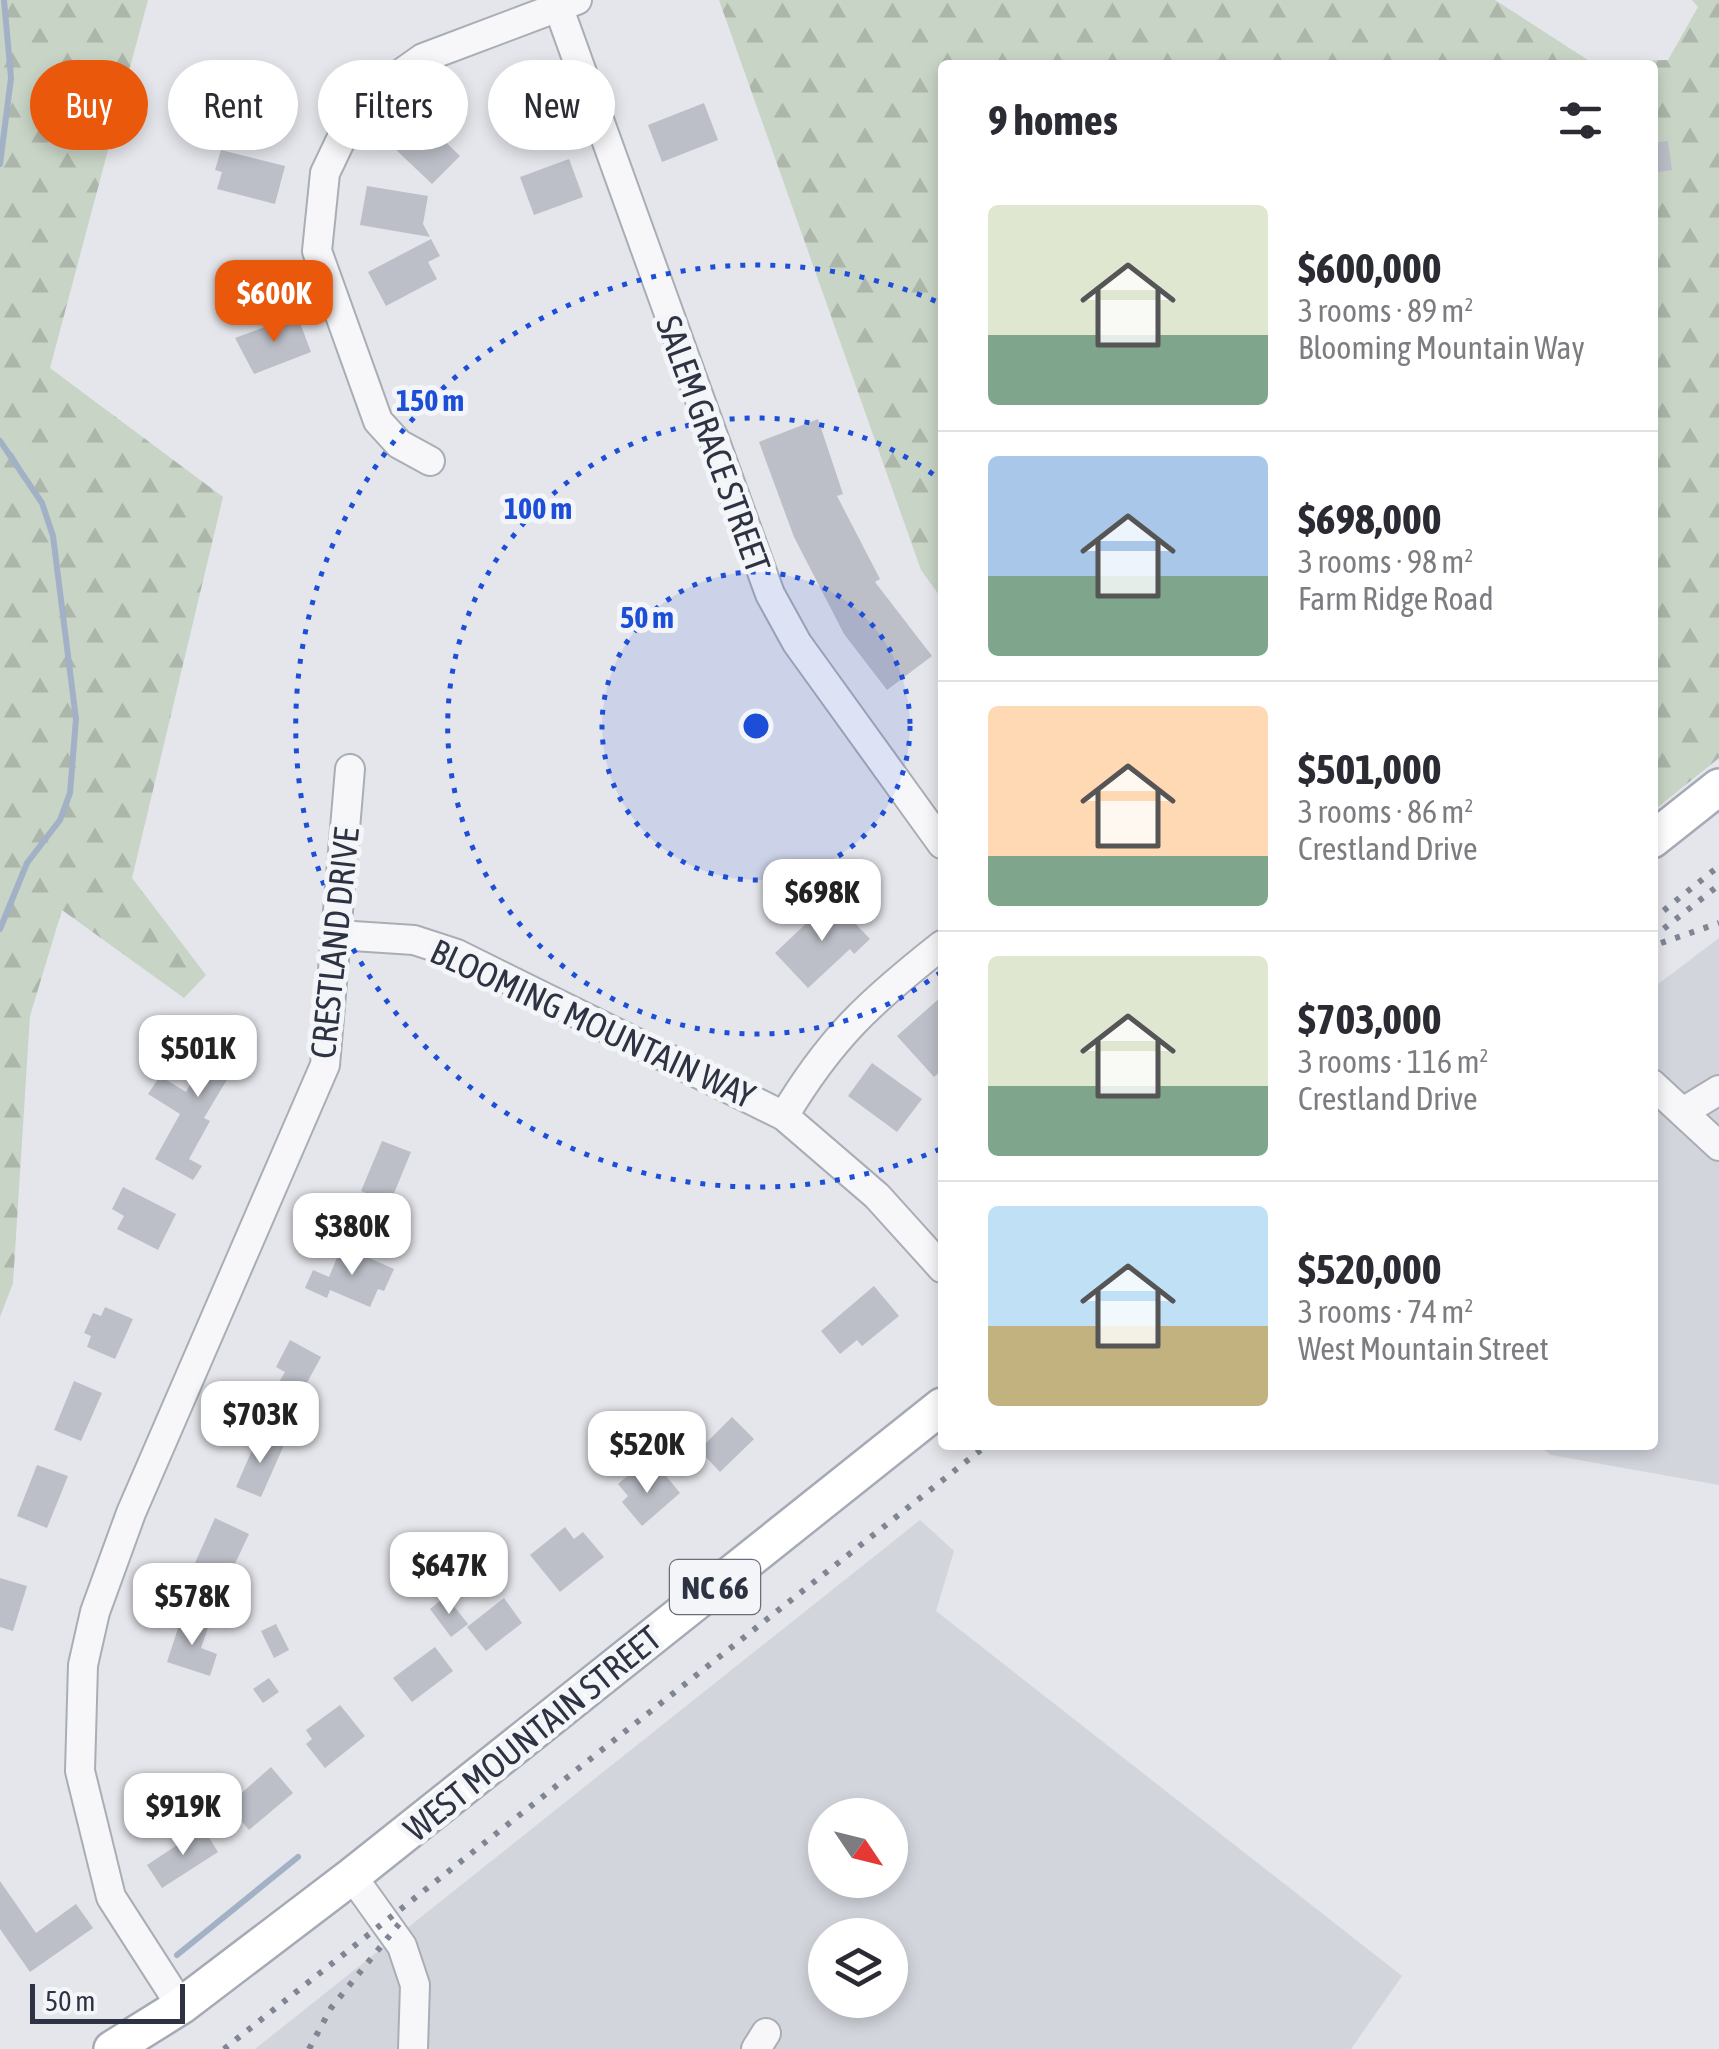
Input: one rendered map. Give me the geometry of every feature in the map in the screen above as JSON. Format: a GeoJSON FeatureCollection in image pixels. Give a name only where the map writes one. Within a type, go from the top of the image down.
{"type":"FeatureCollection","features":[{"type":"Feature","properties":{"kind":"main road"},"geometry":{"type":"LineString","coordinates":[[1658,835],[1719,788]]}},
{"type":"Feature","properties":{"kind":"main road","name":"WEST MOUNTAIN STREET"},"geometry":{"type":"LineString","coordinates":[[112,2049],[181,2006],[352,1876],[938,1409]]}},
{"type":"Feature","properties":{"kind":"street"},"geometry":{"type":"LineString","coordinates":[[430,460],[398,444],[378,421],[317,250],[326,173],[358,104],[410,67],[423,58],[568,3]]}},
{"type":"Feature","properties":{"kind":"street","name":"SALEM GRACE STREET"},"geometry":{"type":"LineString","coordinates":[[568,3],[770,594],[797,644],[938,838]]}},
{"type":"Feature","properties":{"kind":"street","name":"CRESTLAND DRIVE"},"geometry":{"type":"LineString","coordinates":[[181,2006],[112,1897],[107,1881],[80,1771],[83,1665],[95,1612],[130,1513],[326,1065],[350,768]]}},
{"type":"Feature","properties":{"kind":"street","name":"BLOOMING MOUNTAIN WAY"},"geometry":{"type":"LineString","coordinates":[[338,935],[414,940],[457,954],[784,1116],[877,1196],[938,1264]]}},
{"type":"Feature","properties":{"kind":"street"},"geometry":{"type":"LineString","coordinates":[[784,1116],[823,1053],[867,1004],[938,948]]}},
{"type":"Feature","properties":{"kind":"street"},"geometry":{"type":"LineString","coordinates":[[1658,1089],[1719,1146]]}},
{"type":"Feature","properties":{"kind":"street"},"geometry":{"type":"LineString","coordinates":[[1683,1112],[1719,1090]]}},
{"type":"Feature","properties":{"kind":"street"},"geometry":{"type":"LineString","coordinates":[[352,1876],[402,1946],[415,1985],[413,2049]]}},
{"type":"Feature","properties":{"kind":"shaded area"},"geometry":{"type":"Polygon","coordinates":[[[1719,938],[1719,1485],[1551,1455],[1544,1450],[1658,1450],[1658,984],[1719,938]]]}},
{"type":"Feature","properties":{"kind":"shaded area"},"geometry":{"type":"Polygon","coordinates":[[[920,1520],[954,1551],[936,1611],[1402,1976],[1351,2049],[255,2049],[920,1520]]]}},
{"type":"Feature","properties":{"kind":"green space"},"geometry":{"type":"Polygon","coordinates":[[[0,0],[148,0],[132,60],[30,60],[30,150],[108,150],[50,368],[223,497],[132,878],[206,975],[184,998],[62,910],[30,1016],[13,1283],[0,1317],[0,0]]]}},
{"type":"Feature","properties":{"kind":"green space"},"geometry":{"type":"Polygon","coordinates":[[[719,0],[1495,0],[1588,60],[938,60],[938,593],[921,570],[719,0]]]}},
{"type":"Feature","properties":{"kind":"green space"},"geometry":{"type":"Polygon","coordinates":[[[1692,0],[1719,0],[1719,758],[1658,807],[1658,60],[1668,60],[1698,7],[1692,0]]]}},
{"type":"Feature","properties":{"kind":"building"},"geometry":{"type":"Polygon","coordinates":[[[704,103],[718,140],[662,162],[648,125],[704,103]]]}},
{"type":"Feature","properties":{"kind":"building"},"geometry":{"type":"Polygon","coordinates":[[[1668,141],[1672,170],[1658,172],[1658,142],[1668,141]]]}},
{"type":"Feature","properties":{"kind":"building"},"geometry":{"type":"Polygon","coordinates":[[[221,150],[285,166],[275,204],[217,189],[222,172],[215,170],[221,150]]]}},
{"type":"Feature","properties":{"kind":"building"},"geometry":{"type":"Polygon","coordinates":[[[396,150],[454,150],[460,156],[432,184],[396,150]]]}},
{"type":"Feature","properties":{"kind":"building"},"geometry":{"type":"Polygon","coordinates":[[[569,159],[583,197],[534,215],[520,177],[569,159]]]}},
{"type":"Feature","properties":{"kind":"building"},"geometry":{"type":"Polygon","coordinates":[[[367,186],[428,196],[423,224],[430,237],[360,225],[367,186]]]}},
{"type":"Feature","properties":{"kind":"building"},"geometry":{"type":"Polygon","coordinates":[[[431,239],[440,256],[428,262],[437,279],[386,306],[368,272],[431,239]]]}},
{"type":"Feature","properties":{"kind":"building"},"geometry":{"type":"Polygon","coordinates":[[[297,315],[311,352],[254,374],[235,338],[297,315]]]}},
{"type":"Feature","properties":{"kind":"building"},"geometry":{"type":"Polygon","coordinates":[[[818,419],[843,494],[837,496],[880,579],[875,582],[932,656],[887,690],[844,634],[794,537],[759,442],[818,419]]]}},
{"type":"Feature","properties":{"kind":"building"},"geometry":{"type":"Polygon","coordinates":[[[832,899],[870,939],[854,954],[850,949],[808,988],[775,953],[832,899]]]}},
{"type":"Feature","properties":{"kind":"building"},"geometry":{"type":"Polygon","coordinates":[[[938,1000],[938,1074],[934,1077],[897,1036],[938,1000]]]}},
{"type":"Feature","properties":{"kind":"building"},"geometry":{"type":"Polygon","coordinates":[[[228,1021],[253,1036],[204,1118],[210,1121],[189,1159],[202,1166],[193,1180],[155,1159],[180,1114],[148,1094],[160,1076],[186,1092],[228,1021]]]}},
{"type":"Feature","properties":{"kind":"building"},"geometry":{"type":"Polygon","coordinates":[[[872,1063],[922,1099],[897,1132],[848,1096],[872,1063]]]}},
{"type":"Feature","properties":{"kind":"building"},"geometry":{"type":"Polygon","coordinates":[[[382,1141],[411,1152],[390,1203],[361,1191],[382,1141]]]}},
{"type":"Feature","properties":{"kind":"building"},"geometry":{"type":"Polygon","coordinates":[[[123,1187],[176,1214],[158,1250],[117,1229],[124,1216],[112,1209],[123,1187]]]}},
{"type":"Feature","properties":{"kind":"building"},"geometry":{"type":"Polygon","coordinates":[[[342,1246],[394,1269],[384,1291],[378,1289],[370,1307],[330,1290],[327,1298],[305,1288],[313,1270],[329,1277],[342,1246]]]}},
{"type":"Feature","properties":{"kind":"building"},"geometry":{"type":"Polygon","coordinates":[[[874,1286],[899,1316],[862,1346],[857,1340],[840,1354],[821,1331],[874,1286]]]}},
{"type":"Feature","properties":{"kind":"building"},"geometry":{"type":"Polygon","coordinates":[[[105,1307],[133,1319],[115,1359],[87,1347],[91,1336],[84,1333],[93,1313],[101,1316],[105,1307]]]}},
{"type":"Feature","properties":{"kind":"building"},"geometry":{"type":"Polygon","coordinates":[[[290,1340],[321,1357],[297,1401],[275,1389],[285,1372],[276,1367],[290,1340]]]}},
{"type":"Feature","properties":{"kind":"building"},"geometry":{"type":"Polygon","coordinates":[[[74,1381],[102,1393],[81,1441],[54,1430],[74,1381]]]}},
{"type":"Feature","properties":{"kind":"building"},"geometry":{"type":"Polygon","coordinates":[[[732,1417],[754,1439],[720,1472],[699,1450],[732,1417]]]}},
{"type":"Feature","properties":{"kind":"building"},"geometry":{"type":"Polygon","coordinates":[[[259,1434],[284,1445],[261,1497],[236,1487],[259,1434]]]}},
{"type":"Feature","properties":{"kind":"building"},"geometry":{"type":"Polygon","coordinates":[[[37,1465],[68,1476],[47,1528],[17,1516],[37,1465]]]}},
{"type":"Feature","properties":{"kind":"building"},"geometry":{"type":"Polygon","coordinates":[[[633,1471],[645,1486],[662,1471],[680,1493],[642,1526],[622,1502],[628,1496],[618,1484],[633,1471]]]}},
{"type":"Feature","properties":{"kind":"building"},"geometry":{"type":"Polygon","coordinates":[[[215,1518],[249,1534],[224,1587],[191,1572],[215,1518]]]}},
{"type":"Feature","properties":{"kind":"building"},"geometry":{"type":"Polygon","coordinates":[[[565,1527],[574,1539],[583,1532],[604,1557],[560,1592],[530,1555],[565,1527]]]}},
{"type":"Feature","properties":{"kind":"building"},"geometry":{"type":"Polygon","coordinates":[[[0,1578],[27,1586],[13,1631],[0,1627],[0,1578]]]}},
{"type":"Feature","properties":{"kind":"building"},"geometry":{"type":"Polygon","coordinates":[[[446,1596],[468,1624],[451,1637],[430,1609],[446,1596]]]}},
{"type":"Feature","properties":{"kind":"building"},"geometry":{"type":"Polygon","coordinates":[[[504,1598],[522,1623],[486,1651],[467,1627],[504,1598]]]}},
{"type":"Feature","properties":{"kind":"building"},"geometry":{"type":"Polygon","coordinates":[[[182,1616],[209,1625],[201,1648],[217,1654],[210,1676],[167,1662],[182,1616]]]}},
{"type":"Feature","properties":{"kind":"building"},"geometry":{"type":"Polygon","coordinates":[[[276,1624],[289,1650],[274,1658],[261,1631],[276,1624]]]}},
{"type":"Feature","properties":{"kind":"building"},"geometry":{"type":"Polygon","coordinates":[[[435,1647],[453,1671],[412,1702],[393,1678],[435,1647]]]}},
{"type":"Feature","properties":{"kind":"building"},"geometry":{"type":"Polygon","coordinates":[[[269,1678],[279,1692],[263,1703],[253,1689],[269,1678]]]}},
{"type":"Feature","properties":{"kind":"building"},"geometry":{"type":"Polygon","coordinates":[[[340,1705],[365,1736],[325,1768],[306,1744],[312,1739],[306,1730],[340,1705]]]}},
{"type":"Feature","properties":{"kind":"building"},"geometry":{"type":"Polygon","coordinates":[[[271,1767],[293,1793],[249,1830],[228,1805],[271,1767]]]}},
{"type":"Feature","properties":{"kind":"building"},"geometry":{"type":"Polygon","coordinates":[[[203,1828],[218,1852],[162,1888],[147,1865],[203,1828]]]}},
{"type":"Feature","properties":{"kind":"building"},"geometry":{"type":"Polygon","coordinates":[[[0,1881],[36,1933],[76,1904],[93,1928],[30,1972],[0,1929],[0,1881]]]}},
{"type":"Feature","properties":{"kind":"waterway"},"geometry":{"type":"LineString","coordinates":[[0,164],[11,78],[4,0]]}},
{"type":"Feature","properties":{"kind":"waterway"},"geometry":{"type":"LineString","coordinates":[[0,441],[42,503],[53,536],[76,719],[70,793],[60,820],[27,863],[0,929]]}},
{"type":"Feature","properties":{"kind":"waterway"},"geometry":{"type":"LineString","coordinates":[[177,1955],[298,1857]]}},
{"type":"Feature","properties":{"kind":"railway"},"geometry":{"type":"LineString","coordinates":[[1658,915],[1719,866]]}},
{"type":"Feature","properties":{"kind":"railway"},"geometry":{"type":"LineString","coordinates":[[1658,933],[1719,885]]}},
{"type":"Feature","properties":{"kind":"railway"},"geometry":{"type":"LineString","coordinates":[[1661,943],[1719,923]]}},
{"type":"Feature","properties":{"kind":"railway"},"geometry":{"type":"LineString","coordinates":[[224,2049],[981,1450]]}},
{"type":"Feature","properties":{"kind":"railway"},"geometry":{"type":"LineString","coordinates":[[309,2049],[331,2008],[399,1924]]}}]}
